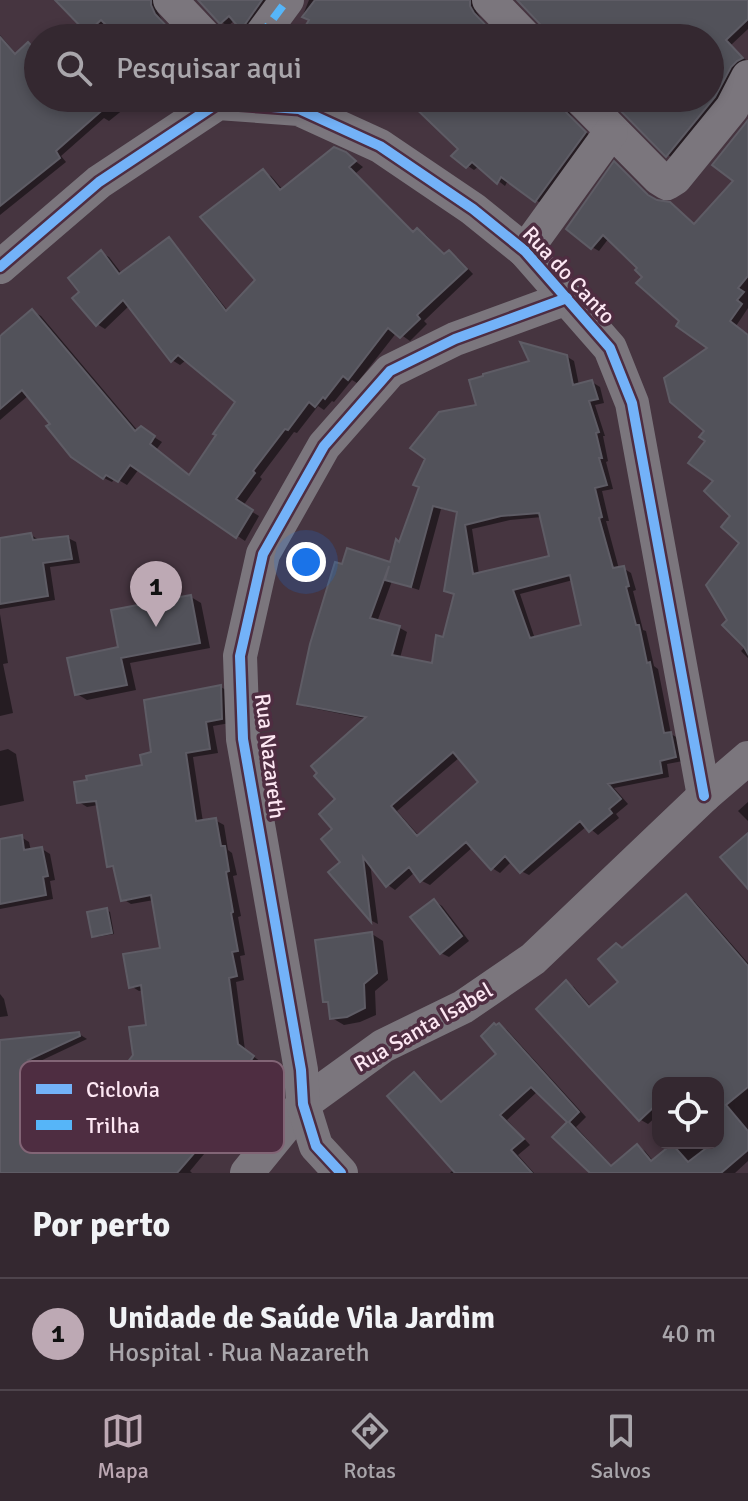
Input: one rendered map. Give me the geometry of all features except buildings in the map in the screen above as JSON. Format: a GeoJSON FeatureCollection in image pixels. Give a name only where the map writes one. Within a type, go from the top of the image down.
{"type":"FeatureCollection","features":[{"type":"Feature","properties":{"kind":"street"},"geometry":{"type":"LineString","coordinates":[[170,0],[193,24]]}},
{"type":"Feature","properties":{"kind":"street"},"geometry":{"type":"LineString","coordinates":[[269,24],[287,0]]}},
{"type":"Feature","properties":{"kind":"street"},"geometry":{"type":"LineString","coordinates":[[489,0],[512,24]]}},
{"type":"Feature","properties":{"kind":"street"},"geometry":{"type":"LineString","coordinates":[[593,112],[667,183],[675,178],[745,90]]}},
{"type":"Feature","properties":{"kind":"street","name":"Rua do Canto"},"geometry":{"type":"LineString","coordinates":[[0,267],[99,182],[201,112]]}},
{"type":"Feature","properties":{"kind":"street","name":"Rua do Canto"},"geometry":{"type":"LineString","coordinates":[[306,112],[380,146],[473,209],[525,251],[610,348],[632,403],[704,796]]}},
{"type":"Feature","properties":{"kind":"street","name":"Rua do Canto"},"geometry":{"type":"LineString","coordinates":[[525,251],[611,132]]}},
{"type":"Feature","properties":{"kind":"street","name":"Rua Nazareth"},"geometry":{"type":"LineString","coordinates":[[341,1173],[316,1146],[303,1104],[301,1070],[243,739],[240,656],[263,554],[324,446],[390,371],[455,339],[567,298]]}},
{"type":"Feature","properties":{"kind":"street","name":"Rua Santa Isabel"},"geometry":{"type":"LineString","coordinates":[[284,1127],[303,1104],[383,1046],[463,1007],[533,959],[748,758]]}},
{"type":"Feature","properties":{"kind":"street","name":"Rua Santa Isabel"},"geometry":{"type":"LineString","coordinates":[[247,1173],[263,1153]]}},
{"type":"Feature","properties":{"kind":"marked path"},"geometry":{"type":"LineString","coordinates":[[269,24],[287,0]]}},
{"type":"Feature","properties":{"kind":"cycle path"},"geometry":{"type":"LineString","coordinates":[[0,267],[99,182],[204,112]]}},
{"type":"Feature","properties":{"kind":"cycle path"},"geometry":{"type":"LineString","coordinates":[[306,112],[380,146],[473,209],[525,251],[610,348],[632,403],[704,796]]}},
{"type":"Feature","properties":{"kind":"cycle path"},"geometry":{"type":"LineString","coordinates":[[341,1173],[316,1146],[303,1104],[301,1070],[243,739],[240,656],[263,554],[324,446],[390,371],[455,339],[567,298]]}},
{"type":"Feature","properties":{"kind":"place","name":"Unidade de Saúde Vila Jardim"},"geometry":{"type":"Point","coordinates":[156,627]}}]}
